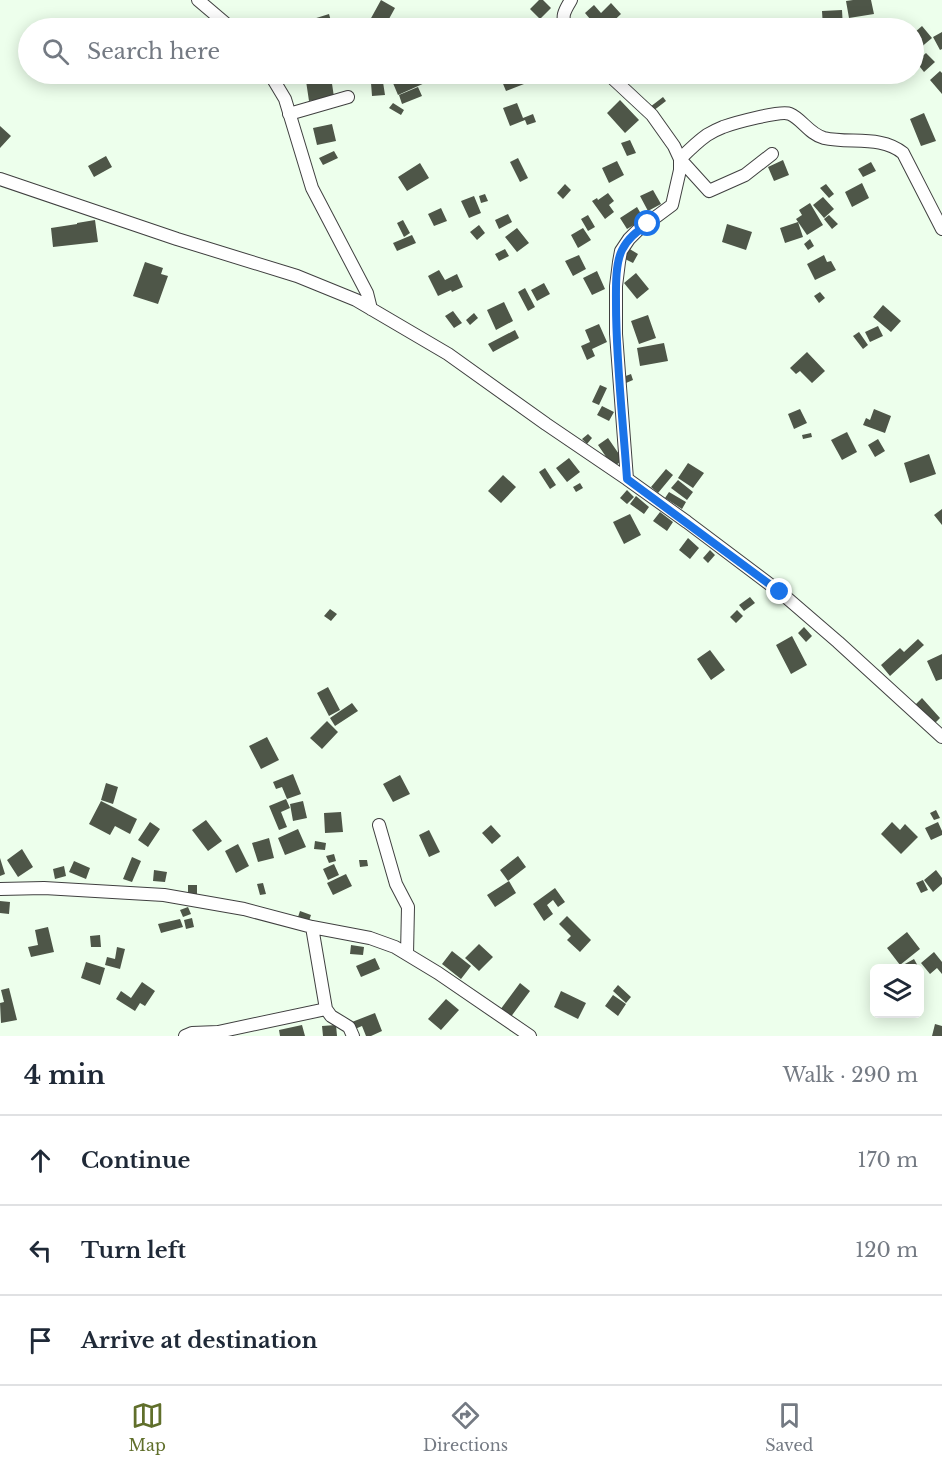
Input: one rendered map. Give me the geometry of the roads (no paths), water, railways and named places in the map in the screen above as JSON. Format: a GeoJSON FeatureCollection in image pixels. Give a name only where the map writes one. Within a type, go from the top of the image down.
{"type":"FeatureCollection","features":[{"type":"Feature","properties":{"kind":"street"},"geometry":{"type":"LineString","coordinates":[[198,0],[219,18]]}},
{"type":"Feature","properties":{"kind":"street"},"geometry":{"type":"LineString","coordinates":[[563,18],[571,0]]}},
{"type":"Feature","properties":{"kind":"street"},"geometry":{"type":"LineString","coordinates":[[276,84],[285,99],[312,188],[367,293],[371,309]]}},
{"type":"Feature","properties":{"kind":"street"},"geometry":{"type":"LineString","coordinates":[[619,84],[652,115],[674,146],[680,159],[709,191],[745,175],[772,154]]}},
{"type":"Feature","properties":{"kind":"street"},"geometry":{"type":"LineString","coordinates":[[289,114],[348,97]]}},
{"type":"Feature","properties":{"kind":"street"},"geometry":{"type":"LineString","coordinates":[[627,479],[616,334],[616,286],[621,251],[637,231],[672,205],[680,170],[680,159],[693,146],[723,127],[783,113],[790,114],[822,138],[885,143],[896,147],[903,153],[942,229]]}},
{"type":"Feature","properties":{"kind":"street"},"geometry":{"type":"LineString","coordinates":[[0,179],[177,239],[297,276],[356,300],[448,354],[627,479],[780,592],[942,737]]}},
{"type":"Feature","properties":{"kind":"street"},"geometry":{"type":"LineString","coordinates":[[379,825],[396,884],[408,907],[407,954]]}},
{"type":"Feature","properties":{"kind":"street"},"geometry":{"type":"LineString","coordinates":[[0,889],[44,888],[164,895],[244,909],[312,927],[370,938],[407,954],[530,1036]]}},
{"type":"Feature","properties":{"kind":"street"},"geometry":{"type":"LineString","coordinates":[[312,927],[326,1009],[331,1016],[349,1027],[353,1036]]}},
{"type":"Feature","properties":{"kind":"street"},"geometry":{"type":"LineString","coordinates":[[185,1036],[192,1033],[218,1032],[326,1009]]}}]}
